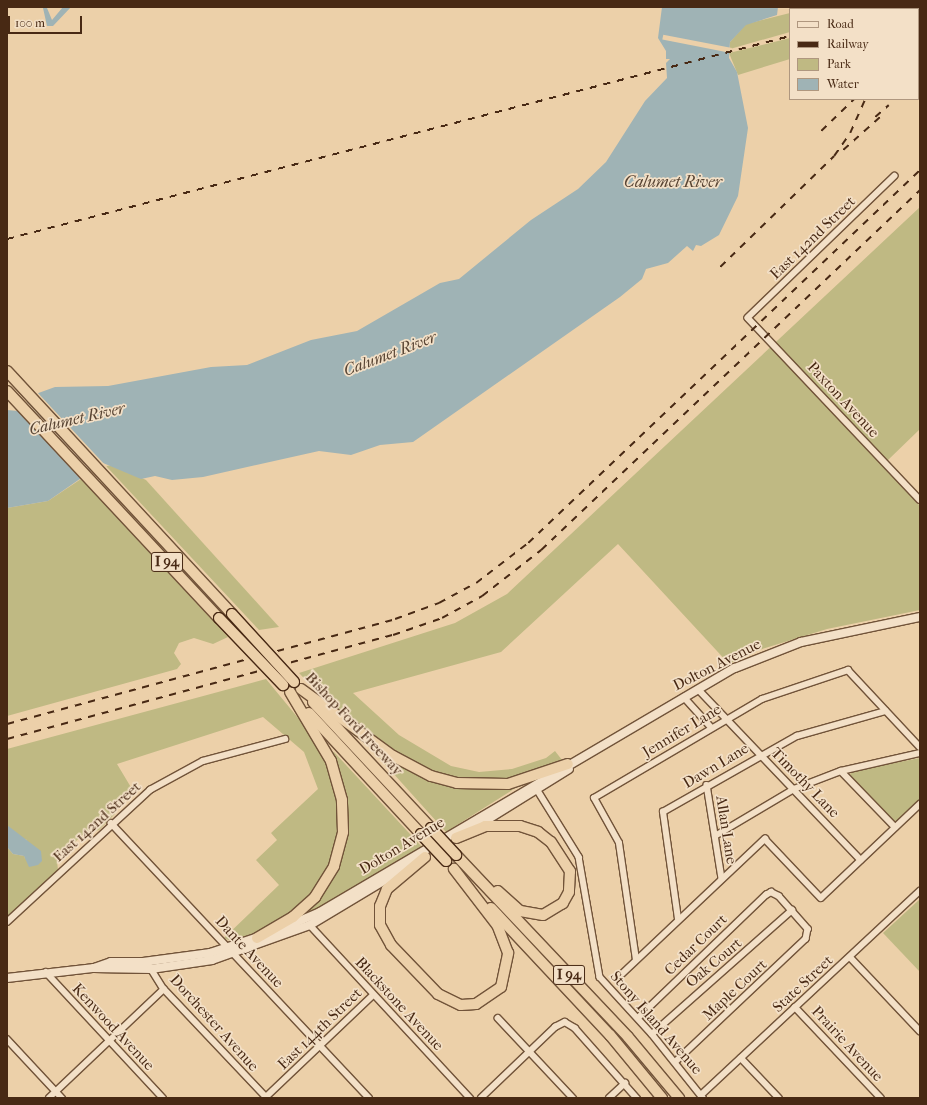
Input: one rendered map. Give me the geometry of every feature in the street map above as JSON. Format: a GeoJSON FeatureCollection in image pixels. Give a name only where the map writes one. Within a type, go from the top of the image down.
{"type":"FeatureCollection","features":[{"type":"Feature","properties":{"kind":"highway","name":"Bishop Ford Freeway"},"geometry":{"type":"LineString","coordinates":[[7,371],[431,828],[628,1037],[679,1098]]}},
{"type":"Feature","properties":{"kind":"highway","name":"Bishop Ford Freeway"},"geometry":{"type":"LineString","coordinates":[[7,391],[446,861],[610,1034],[662,1098]]}},
{"type":"Feature","properties":{"kind":"highway"},"geometry":{"type":"LineString","coordinates":[[298,685],[387,752],[432,776],[457,783],[508,784],[568,764]]}},
{"type":"Feature","properties":{"kind":"highway"},"geometry":{"type":"LineString","coordinates":[[257,938],[293,917],[315,898],[334,866],[343,832],[342,800],[331,761],[286,689]]}},
{"type":"Feature","properties":{"kind":"highway"},"geometry":{"type":"LineString","coordinates":[[456,838],[500,824],[538,832],[562,855],[570,871],[569,892],[555,911],[531,915],[520,911],[459,858]]}},
{"type":"Feature","properties":{"kind":"highway"},"geometry":{"type":"LineString","coordinates":[[425,857],[387,889],[380,906],[380,925],[391,945],[438,994],[461,1005],[476,1004],[501,987],[508,953],[497,925],[454,869]]}},
{"type":"Feature","properties":{"kind":"street","name":"East 142nd Street"},"geometry":{"type":"LineString","coordinates":[[748,318],[894,176]]}},
{"type":"Feature","properties":{"kind":"street","name":"Paxton Avenue"},"geometry":{"type":"LineString","coordinates":[[748,318],[920,500]]}},
{"type":"Feature","properties":{"kind":"street","name":"Dolton Avenue"},"geometry":{"type":"LineString","coordinates":[[230,950],[320,912],[535,787],[684,697],[741,665],[790,646],[920,617]]}},
{"type":"Feature","properties":{"kind":"street","name":"Jennifer Lane"},"geometry":{"type":"LineString","coordinates":[[636,960],[619,843],[594,798],[725,718],[762,699],[848,670],[920,747]]}},
{"type":"Feature","properties":{"kind":"street","name":"Timothy Lane"},"geometry":{"type":"LineString","coordinates":[[698,689],[861,860]]}},
{"type":"Feature","properties":{"kind":"street"},"geometry":{"type":"LineString","coordinates":[[684,697],[711,727]]}},
{"type":"Feature","properties":{"kind":"street","name":"Dawn Lane"},"geometry":{"type":"LineString","coordinates":[[678,919],[663,812],[760,754],[830,725],[886,711]]}},
{"type":"Feature","properties":{"kind":"street","name":"East 142nd Street"},"geometry":{"type":"LineString","coordinates":[[7,922],[111,823],[150,790],[185,769],[238,749],[285,739]]}},
{"type":"Feature","properties":{"kind":"street"},"geometry":{"type":"LineString","coordinates":[[715,836],[794,789],[841,771],[920,753]]}},
{"type":"Feature","properties":{"kind":"street","name":"Dolton Avenue"},"geometry":{"type":"LineString","coordinates":[[230,950],[310,925],[456,838],[568,764],[585,757]]}},
{"type":"Feature","properties":{"kind":"street"},"geometry":{"type":"LineString","coordinates":[[841,771],[895,827]]}},
{"type":"Feature","properties":{"kind":"street","name":"Allan Lane"},"geometry":{"type":"LineString","coordinates":[[707,785],[722,879]]}},
{"type":"Feature","properties":{"kind":"street","name":"Stony Island Avenue"},"geometry":{"type":"LineString","coordinates":[[535,787],[579,857],[600,977],[652,1034],[702,1096]]}},
{"type":"Feature","properties":{"kind":"street"},"geometry":{"type":"LineString","coordinates":[[622,974],[678,919],[765,839],[821,898],[920,804]]}},
{"type":"Feature","properties":{"kind":"street","name":"Dante Avenue"},"geometry":{"type":"LineString","coordinates":[[111,823],[369,1098]]}},
{"type":"Feature","properties":{"kind":"street","name":"State Street"},"geometry":{"type":"LineString","coordinates":[[702,1096],[920,891]]}},
{"type":"Feature","properties":{"kind":"street","name":"Cedar Court"},"geometry":{"type":"LineString","coordinates":[[638,1018],[772,892],[792,910]]}},
{"type":"Feature","properties":{"kind":"street","name":"Maple Court"},"geometry":{"type":"LineString","coordinates":[[676,1062],[809,934],[792,910]]}},
{"type":"Feature","properties":{"kind":"street","name":"Oak Court"},"geometry":{"type":"LineString","coordinates":[[652,1034],[792,910]]}},
{"type":"Feature","properties":{"kind":"street","name":"Blackstone Avenue"},"geometry":{"type":"LineString","coordinates":[[310,925],[470,1098]]}},
{"type":"Feature","properties":{"kind":"street"},"geometry":{"type":"LineString","coordinates":[[94,968],[111,962],[147,961],[230,950]]}},
{"type":"Feature","properties":{"kind":"street"},"geometry":{"type":"LineString","coordinates":[[7,978],[46,972],[94,968],[151,969],[212,960],[230,950]]}},
{"type":"Feature","properties":{"kind":"street"},"geometry":{"type":"LineString","coordinates":[[850,957],[920,1031]]}},
{"type":"Feature","properties":{"kind":"street","name":"Dorchester Avenue"},"geometry":{"type":"LineString","coordinates":[[147,961],[164,989],[266,1098]]}},
{"type":"Feature","properties":{"kind":"street","name":"Kenwood Avenue"},"geometry":{"type":"LineString","coordinates":[[46,972],[164,1098]]}},
{"type":"Feature","properties":{"kind":"street"},"geometry":{"type":"LineString","coordinates":[[49,1098],[164,989]]}},
{"type":"Feature","properties":{"kind":"street","name":"East 144th Street"},"geometry":{"type":"LineString","coordinates":[[266,1098],[373,994]]}},
{"type":"Feature","properties":{"kind":"street","name":"Prairie Avenue"},"geometry":{"type":"LineString","coordinates":[[795,1007],[881,1098]]}},
{"type":"Feature","properties":{"kind":"street"},"geometry":{"type":"LineString","coordinates":[[498,1018],[573,1098]]}},
{"type":"Feature","properties":{"kind":"street"},"geometry":{"type":"LineString","coordinates":[[482,1098],[555,1027],[565,1022],[575,1028],[637,1098]]}},
{"type":"Feature","properties":{"kind":"street"},"geometry":{"type":"LineString","coordinates":[[7,1039],[62,1098]]}},
{"type":"Feature","properties":{"kind":"street"},"geometry":{"type":"LineString","coordinates":[[741,1058],[779,1098]]}},
{"type":"Feature","properties":{"kind":"street"},"geometry":{"type":"LineString","coordinates":[[609,1098],[625,1083]]}},
{"type":"Feature","properties":{"kind":"green space"},"geometry":{"type":"Polygon","coordinates":[[[830,7],[886,7],[852,8],[824,8],[830,7]]]}},
{"type":"Feature","properties":{"kind":"green space"},"geometry":{"type":"Polygon","coordinates":[[[920,7],[919,40],[919,8],[913,8],[920,7]]]}},
{"type":"Feature","properties":{"kind":"green space"},"geometry":{"type":"Polygon","coordinates":[[[789,13],[789,32],[730,49],[730,42],[746,24],[789,13]]]}},
{"type":"Feature","properties":{"kind":"green space"},"geometry":{"type":"Polygon","coordinates":[[[789,38],[789,59],[738,75],[729,53],[789,38]]]}},
{"type":"Feature","properties":{"kind":"green space"},"geometry":{"type":"Polygon","coordinates":[[[920,207],[920,429],[887,461],[799,368],[795,372],[920,506],[920,610],[827,629],[759,650],[729,664],[618,544],[501,652],[353,693],[399,735],[451,766],[479,772],[512,769],[546,758],[555,751],[562,760],[528,776],[497,782],[460,779],[430,771],[394,753],[338,713],[299,673],[455,623],[507,594],[920,207]]]}},
{"type":"Feature","properties":{"kind":"green space"},"geometry":{"type":"Polygon","coordinates":[[[114,465],[146,480],[279,627],[259,630],[106,466],[114,465]]]}},
{"type":"Feature","properties":{"kind":"green space"},"geometry":{"type":"Polygon","coordinates":[[[81,479],[228,637],[213,644],[194,638],[179,643],[174,653],[181,664],[177,669],[7,716],[7,508],[48,501],[81,479]]]}},
{"type":"Feature","properties":{"kind":"green space"},"geometry":{"type":"Polygon","coordinates":[[[266,679],[317,741],[326,759],[340,809],[341,831],[327,873],[306,902],[278,922],[235,943],[224,938],[279,885],[256,860],[277,840],[271,833],[318,789],[304,752],[263,717],[117,764],[135,794],[114,808],[115,814],[99,830],[82,835],[57,861],[58,870],[7,919],[7,847],[13,854],[24,856],[24,859],[27,840],[18,837],[7,825],[7,749],[266,679]]]}},
{"type":"Feature","properties":{"kind":"green space"},"geometry":{"type":"Polygon","coordinates":[[[365,742],[418,773],[517,787],[446,832],[365,742]]]}},
{"type":"Feature","properties":{"kind":"green space"},"geometry":{"type":"Polygon","coordinates":[[[334,752],[422,847],[297,920],[320,896],[347,829],[331,753],[334,752]]]}},
{"type":"Feature","properties":{"kind":"green space"},"geometry":{"type":"Polygon","coordinates":[[[920,758],[920,799],[895,822],[850,775],[852,771],[920,758]]]}},
{"type":"Feature","properties":{"kind":"green space"},"geometry":{"type":"Polygon","coordinates":[[[920,899],[920,972],[883,933],[920,899]]]}},
{"type":"Feature","properties":{"kind":"water"},"geometry":{"type":"Polygon","coordinates":[[[63,7],[71,7],[53,26],[47,26],[43,8],[47,8],[52,20],[63,7]]]}},
{"type":"Feature","properties":{"kind":"water","name":"Calumet River"},"geometry":{"type":"Polygon","coordinates":[[[662,7],[778,7],[777,15],[746,25],[730,42],[729,58],[737,72],[748,128],[738,196],[719,235],[701,246],[696,245],[693,251],[687,246],[668,263],[646,269],[642,279],[620,297],[413,442],[380,445],[351,455],[319,451],[203,477],[172,480],[155,476],[141,479],[103,463],[48,501],[7,508],[7,410],[18,411],[33,395],[55,387],[108,386],[211,367],[247,365],[311,340],[357,331],[440,283],[459,279],[531,220],[578,189],[606,162],[645,101],[667,78],[666,63],[670,59],[666,59],[666,51],[658,38],[662,7]]]}},
{"type":"Feature","properties":{"kind":"water"},"geometry":{"type":"Polygon","coordinates":[[[7,825],[41,851],[42,861],[38,865],[29,867],[24,856],[13,854],[7,847],[7,825]]]}},
{"type":"Feature","properties":{"kind":"pier"},"geometry":{"type":"Polygon","coordinates":[[[663,35],[732,48],[731,53],[662,40],[663,35]]]}},
{"type":"Feature","properties":{"kind":"pier"},"geometry":{"type":"Polygon","coordinates":[[[37,392],[107,467],[101,466],[93,471],[26,399],[37,392]]]}},
{"type":"Feature","properties":{"kind":"pier"},"geometry":{"type":"Polygon","coordinates":[[[25,400],[92,472],[82,481],[15,409],[25,400]]]}},
{"type":"Feature","properties":{"kind":"railway"},"geometry":{"type":"LineString","coordinates":[[7,239],[789,36]]}},
{"type":"Feature","properties":{"kind":"railway"},"geometry":{"type":"LineString","coordinates":[[821,131],[853,100]]}},
{"type":"Feature","properties":{"kind":"railway"},"geometry":{"type":"LineString","coordinates":[[720,267],[834,156],[850,133],[865,100]]}},
{"type":"Feature","properties":{"kind":"railway"},"geometry":{"type":"LineString","coordinates":[[875,117],[889,105]]}},
{"type":"Feature","properties":{"kind":"railway"},"geometry":{"type":"LineString","coordinates":[[843,150],[881,116]]}},
{"type":"Feature","properties":{"kind":"railway"},"geometry":{"type":"LineString","coordinates":[[7,724],[395,619],[439,603],[476,583],[528,543],[920,170]]}},
{"type":"Feature","properties":{"kind":"railway"},"geometry":{"type":"LineString","coordinates":[[7,739],[393,635],[442,618],[482,596],[541,550],[920,190]]}}]}
